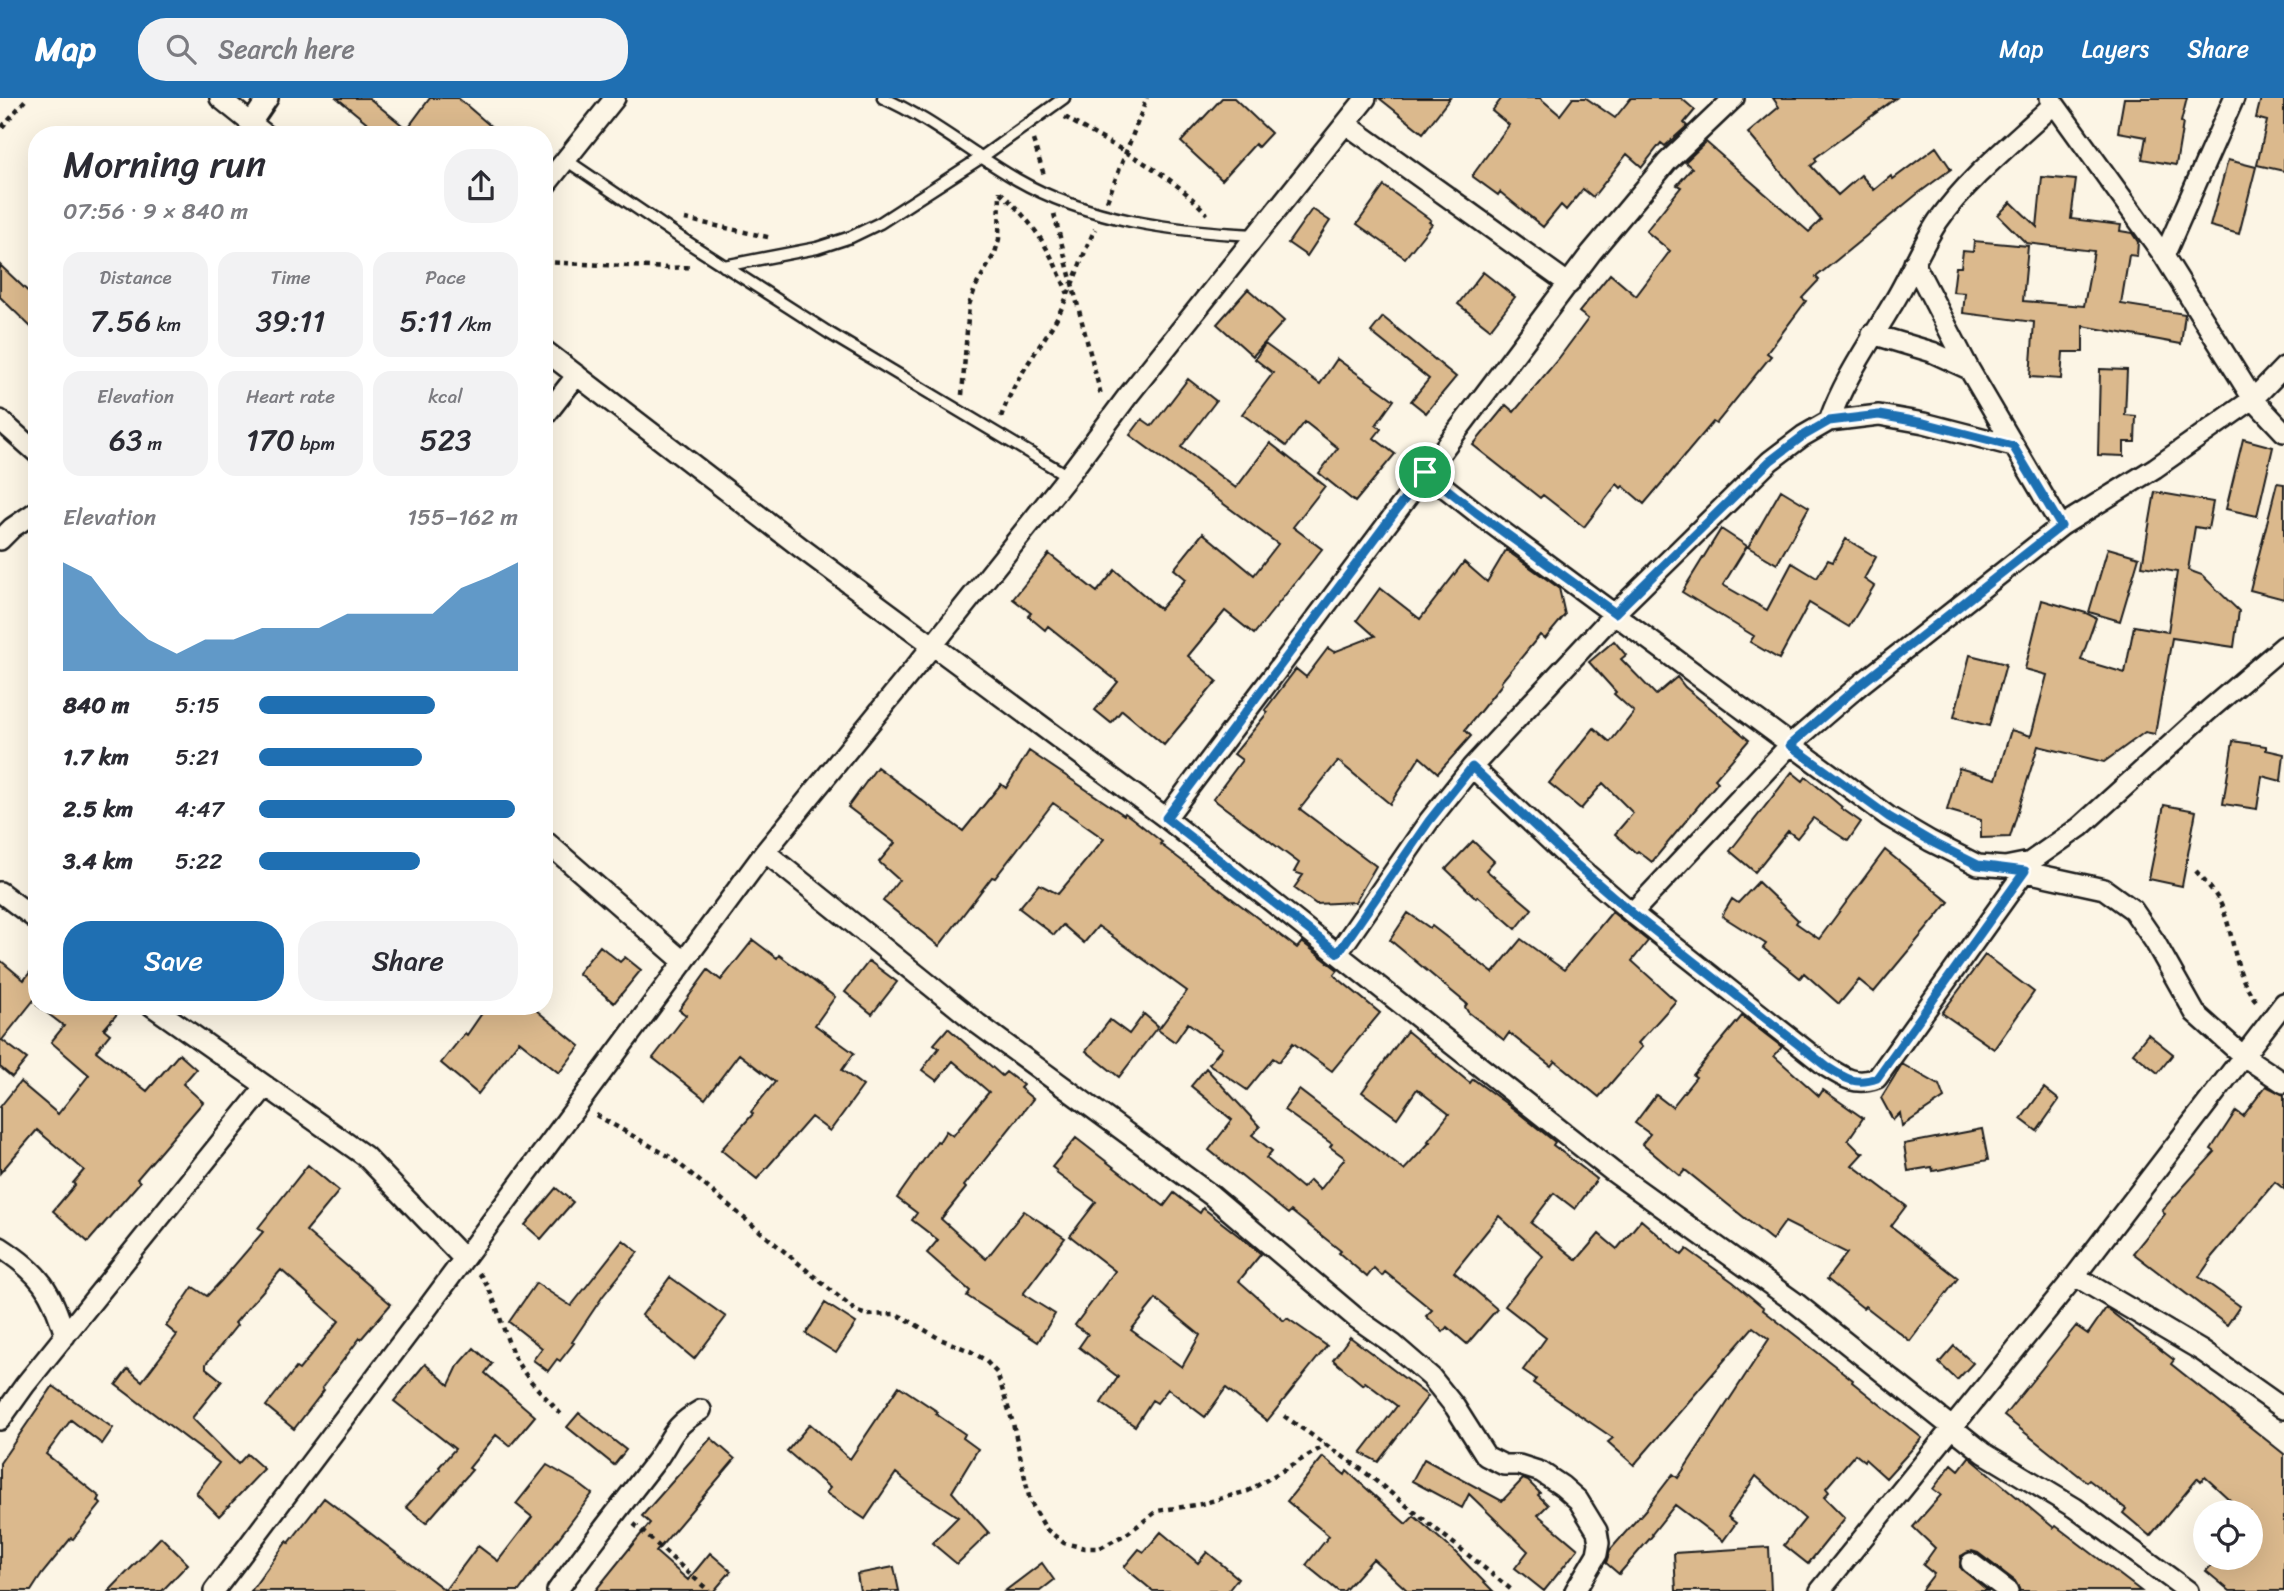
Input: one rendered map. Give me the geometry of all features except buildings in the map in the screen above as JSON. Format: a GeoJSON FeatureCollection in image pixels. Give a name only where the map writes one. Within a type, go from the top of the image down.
{"type":"FeatureCollection","features":[{"type":"Feature","properties":{"kind":"street"},"geometry":{"type":"LineString","coordinates":[[220,98],[255,126]]}},
{"type":"Feature","properties":{"kind":"street"},"geometry":{"type":"LineString","coordinates":[[260,126],[268,98]]}},
{"type":"Feature","properties":{"kind":"street"},"geometry":{"type":"LineString","coordinates":[[553,176],[615,98]]}},
{"type":"Feature","properties":{"kind":"street"},"geometry":{"type":"LineString","coordinates":[[214,1591],[419,1321],[765,852],[1068,476],[1255,235],[1366,98]]}},
{"type":"Feature","properties":{"kind":"street"},"geometry":{"type":"LineString","coordinates":[[1166,818],[1591,253],[1667,162],[1734,98]]}},
{"type":"Feature","properties":{"kind":"street"},"geometry":{"type":"LineString","coordinates":[[2164,256],[2234,98]]}},
{"type":"Feature","properties":{"kind":"street"},"geometry":{"type":"LineString","coordinates":[[1829,421],[1837,398],[1872,334],[1893,305],[1939,220],[1975,178],[2052,101],[2164,256],[2253,399],[2284,432]]}},
{"type":"Feature","properties":{"kind":"street"},"geometry":{"type":"LineString","coordinates":[[1346,124],[1569,284]]}},
{"type":"Feature","properties":{"kind":"street"},"geometry":{"type":"LineString","coordinates":[[1914,263],[1969,369],[2061,526]]}},
{"type":"Feature","properties":{"kind":"street"},"geometry":{"type":"LineString","coordinates":[[1872,334],[1932,352],[1969,369]]}},
{"type":"Feature","properties":{"kind":"street"},"geometry":{"type":"LineString","coordinates":[[553,357],[800,547],[1166,818],[1612,1171],[1796,1303],[1984,1452],[2076,1508],[2188,1591]]}},
{"type":"Feature","properties":{"kind":"street"},"geometry":{"type":"LineString","coordinates":[[1632,913],[1790,745],[1871,676],[2061,526],[2155,468],[2253,399],[2284,367]]}},
{"type":"Feature","properties":{"kind":"street"},"geometry":{"type":"LineString","coordinates":[[553,406],[577,375]]}},
{"type":"Feature","properties":{"kind":"street"},"geometry":{"type":"LineString","coordinates":[[1338,953],[1429,821],[1472,767],[1615,613],[1770,461],[1803,436],[1829,421],[1879,415],[1924,423],[2013,446]]}},
{"type":"Feature","properties":{"kind":"street"},"geometry":{"type":"LineString","coordinates":[[0,420],[28,445]]}},
{"type":"Feature","properties":{"kind":"street"},"geometry":{"type":"LineString","coordinates":[[1425,472],[1889,817],[1978,865],[2005,867],[2104,889],[2133,910],[2155,942],[2195,1013],[2242,1055],[2284,1083]]}},
{"type":"Feature","properties":{"kind":"street"},"geometry":{"type":"LineString","coordinates":[[0,540],[28,517]]}},
{"type":"Feature","properties":{"kind":"street"},"geometry":{"type":"LineString","coordinates":[[2005,867],[2030,862],[2080,827],[2284,646]]}},
{"type":"Feature","properties":{"kind":"street"},"geometry":{"type":"LineString","coordinates":[[1472,767],[1632,913],[1847,1080],[1864,1083],[1877,1078],[2025,871]]}},
{"type":"Feature","properties":{"kind":"street"},"geometry":{"type":"LineString","coordinates":[[553,848],[684,962]]}},
{"type":"Feature","properties":{"kind":"street"},"geometry":{"type":"LineString","coordinates":[[765,852],[978,1024],[1211,1195],[1356,1318],[1393,1344],[1431,1377],[1455,1407],[1486,1456],[1504,1465],[1520,1465],[1541,1472],[1578,1500],[1597,1531],[1600,1543],[1597,1554],[1575,1591]]}},
{"type":"Feature","properties":{"kind":"street"},"geometry":{"type":"LineString","coordinates":[[0,892],[28,913]]}},
{"type":"Feature","properties":{"kind":"street"},"geometry":{"type":"LineString","coordinates":[[1820,1591],[2075,1276],[2242,1055],[2280,1010]]}},
{"type":"Feature","properties":{"kind":"street"},"geometry":{"type":"LineString","coordinates":[[165,1015],[365,1156],[463,1258]]}},
{"type":"Feature","properties":{"kind":"street"},"geometry":{"type":"LineString","coordinates":[[0,1420],[266,1086]]}},
{"type":"Feature","properties":{"kind":"street"},"geometry":{"type":"LineString","coordinates":[[0,1247],[40,1279],[56,1304],[65,1336]]}},
{"type":"Feature","properties":{"kind":"street"},"geometry":{"type":"LineString","coordinates":[[2075,1276],[2191,1344],[2284,1409]]}},
{"type":"Feature","properties":{"kind":"street"},"geometry":{"type":"LineString","coordinates":[[557,1591],[656,1462],[675,1428],[701,1410]]}},
{"type":"Feature","properties":{"kind":"street"},"geometry":{"type":"LineString","coordinates":[[1971,1563],[2008,1591]]}},
{"type":"Feature","properties":{"kind":"lane"},"geometry":{"type":"LineString","coordinates":[[883,98],[908,109],[1016,179],[1050,196],[1102,214],[1163,229],[1255,235]]}},
{"type":"Feature","properties":{"kind":"lane"},"geometry":{"type":"LineString","coordinates":[[724,266],[817,248],[851,237],[880,223],[982,157],[1027,122],[1064,98]]}},
{"type":"Feature","properties":{"kind":"lane"},"geometry":{"type":"LineString","coordinates":[[566,160],[724,266],[1068,476]]}},
{"type":"Feature","properties":{"kind":"path"},"geometry":{"type":"LineString","coordinates":[[2,127],[27,98]]}},
{"type":"Feature","properties":{"kind":"path"},"geometry":{"type":"LineString","coordinates":[[996,431],[1016,381],[1073,288],[1147,98]]}},
{"type":"Feature","properties":{"kind":"path"},"geometry":{"type":"LineString","coordinates":[[1050,107],[1178,185],[1194,199],[1223,234]]}},
{"type":"Feature","properties":{"kind":"path"},"geometry":{"type":"LineString","coordinates":[[1027,122],[1050,196],[1107,424]]}},
{"type":"Feature","properties":{"kind":"path"},"geometry":{"type":"LineString","coordinates":[[994,187],[1037,231],[1048,248],[1068,295]]}},
{"type":"Feature","properties":{"kind":"path"},"geometry":{"type":"LineString","coordinates":[[961,410],[969,305],[976,286],[995,253],[999,239],[1000,191]]}},
{"type":"Feature","properties":{"kind":"path"},"geometry":{"type":"LineString","coordinates":[[681,218],[817,248]]}},
{"type":"Feature","properties":{"kind":"path"},"geometry":{"type":"LineString","coordinates":[[553,262],[668,268],[724,266]]}},
{"type":"Feature","properties":{"kind":"path"},"geometry":{"type":"LineString","coordinates":[[2196,871],[2224,909],[2241,978],[2249,993],[2280,1010]]}},
{"type":"Feature","properties":{"kind":"path"},"geometry":{"type":"LineString","coordinates":[[578,1104],[672,1158],[858,1312],[868,1315],[896,1314],[985,1360],[997,1373],[1003,1391],[1030,1501],[1046,1529],[1064,1543],[1100,1548],[1128,1533],[1157,1511],[1201,1504],[1248,1491],[1326,1445]]}},
{"type":"Feature","properties":{"kind":"path"},"geometry":{"type":"LineString","coordinates":[[463,1258],[481,1275],[521,1368],[563,1417]]}},
{"type":"Feature","properties":{"kind":"path"},"geometry":{"type":"LineString","coordinates":[[1284,1416],[1395,1495],[1513,1591]]}},
{"type":"Feature","properties":{"kind":"path"},"geometry":{"type":"LineString","coordinates":[[617,1510],[709,1591]]}},
{"type":"Feature","properties":{"kind":"route"},"geometry":{"type":"LineString","coordinates":[[1879,415],[1924,423],[2013,446],[2061,526],[1861,684],[1790,745],[1889,817],[1930,841],[1978,865],[2025,871],[1877,1078],[1864,1083],[1847,1080],[1827,1067],[1632,913],[1472,767],[1429,821],[1338,953],[1166,818],[1425,472],[1615,613],[1770,461],[1803,436],[1829,421],[1879,415]]}}]}
